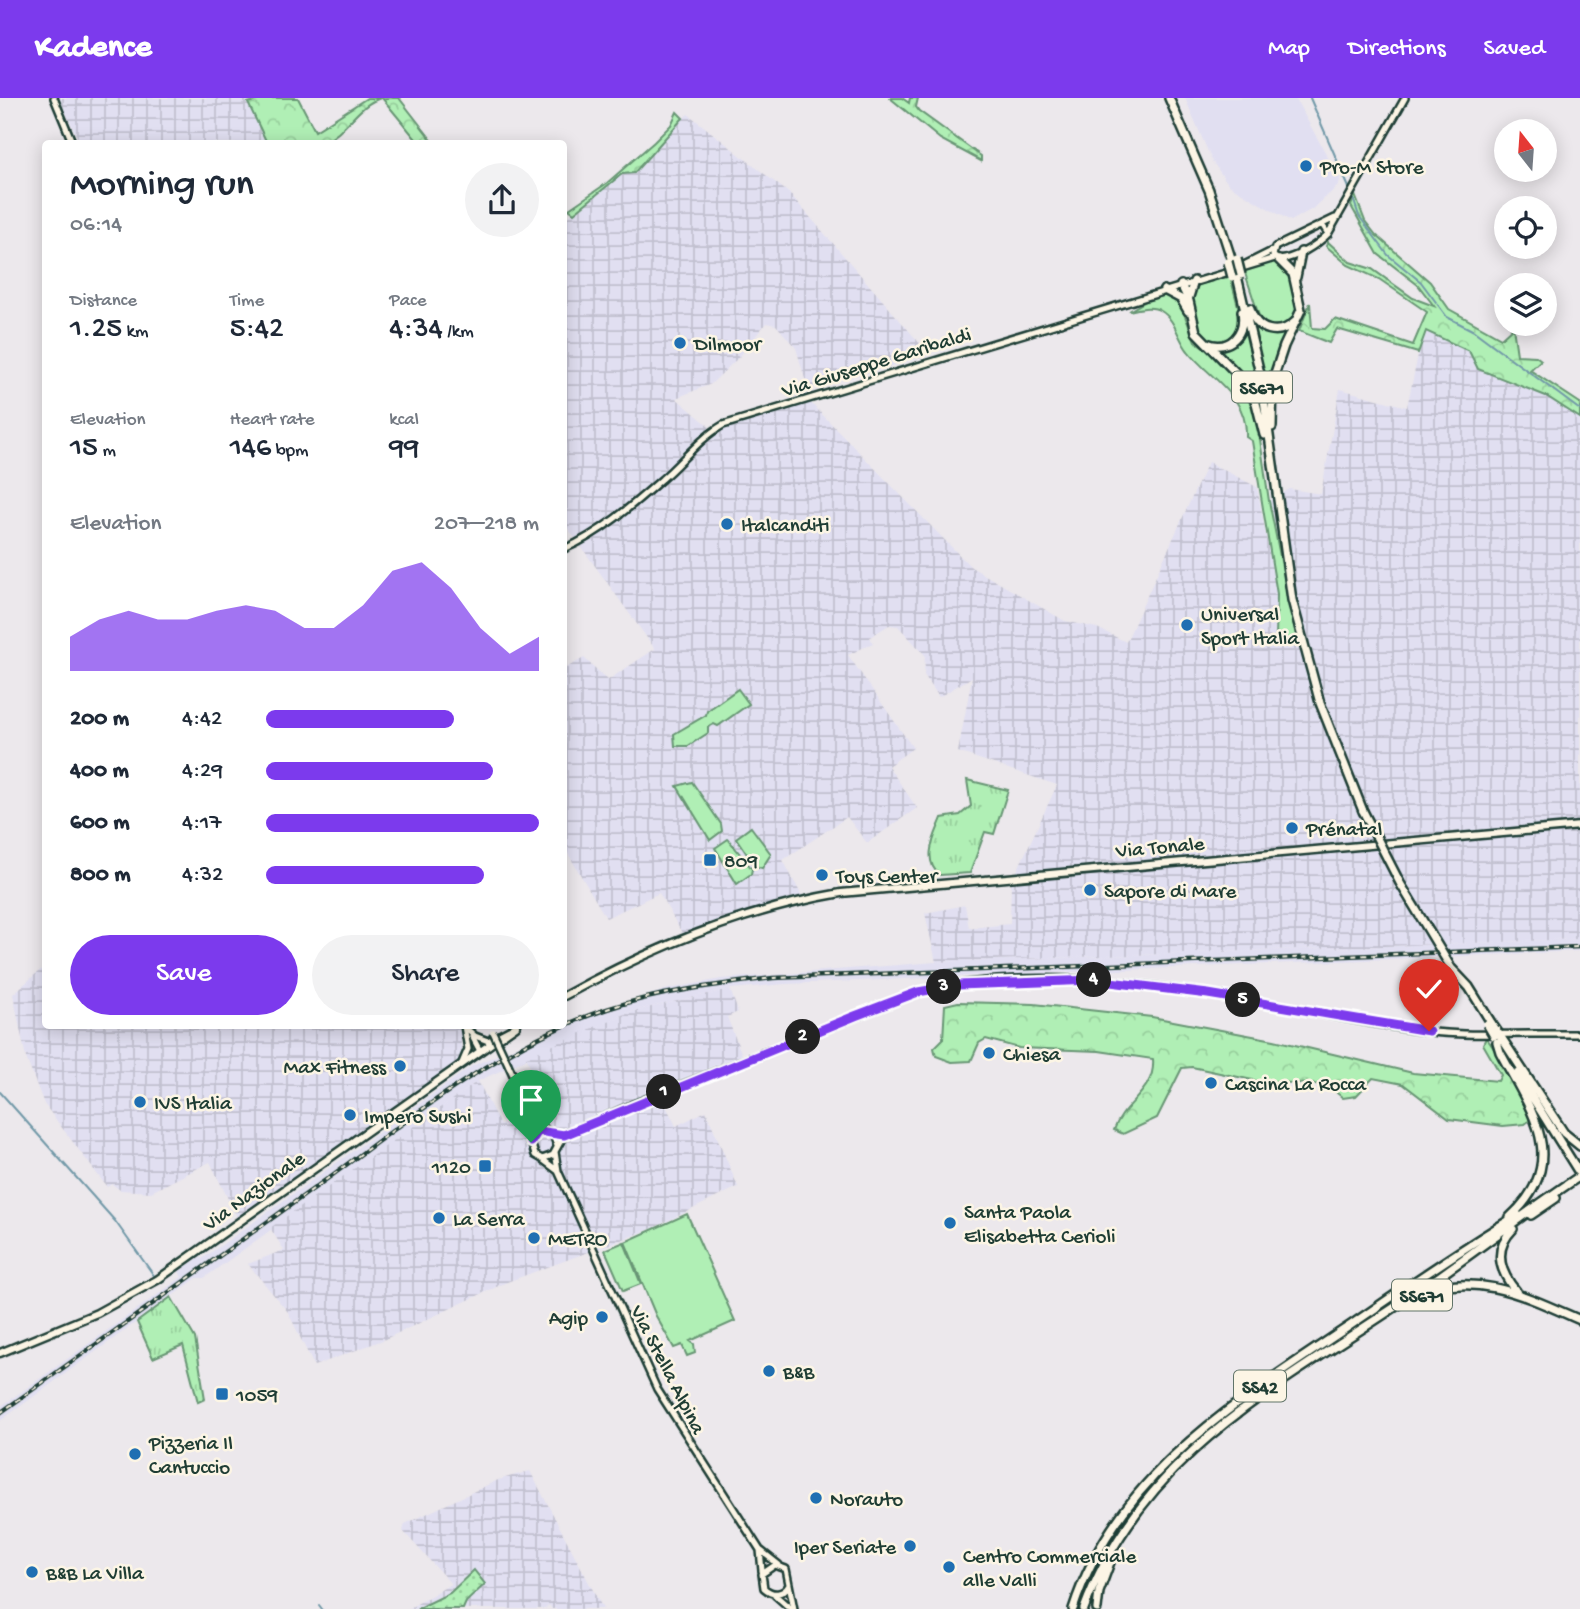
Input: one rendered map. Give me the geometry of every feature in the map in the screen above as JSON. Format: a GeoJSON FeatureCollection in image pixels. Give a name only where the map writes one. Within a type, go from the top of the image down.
{"type":"FeatureCollection","features":[{"type":"Feature","properties":{"kind":"highway","name":"SS671"},"geometry":{"type":"LineString","coordinates":[[1169,98],[1219,218],[1235,268],[1261,378],[1286,566],[1306,656],[1328,726],[1363,811],[1399,883],[1579,1172]]}},
{"type":"Feature","properties":{"kind":"highway"},"geometry":{"type":"LineString","coordinates":[[1277,501],[1271,407],[1273,379],[1284,346],[1301,310],[1296,268],[1301,252]]}},
{"type":"Feature","properties":{"kind":"highway"},"geometry":{"type":"LineString","coordinates":[[1277,259],[1288,266],[1296,282]]}},
{"type":"Feature","properties":{"kind":"highway"},"geometry":{"type":"LineString","coordinates":[[1235,268],[1252,316],[1263,328],[1279,331],[1287,329],[1299,318]]}},
{"type":"Feature","properties":{"kind":"highway"},"geometry":{"type":"LineString","coordinates":[[1203,341],[1211,345],[1228,344],[1242,331],[1235,268]]}},
{"type":"Feature","properties":{"kind":"highway"},"geometry":{"type":"LineString","coordinates":[[1185,300],[1194,281]]}},
{"type":"Feature","properties":{"kind":"highway"},"geometry":{"type":"LineString","coordinates":[[1181,285],[1196,332],[1232,366],[1256,403],[1277,501]]}},
{"type":"Feature","properties":{"kind":"highway"},"geometry":{"type":"LineString","coordinates":[[1164,290],[1185,300]]}},
{"type":"Feature","properties":{"kind":"highway","name":"SS671"},"geometry":{"type":"LineString","coordinates":[[1497,1037],[1564,1133],[1580,1146]]}},
{"type":"Feature","properties":{"kind":"highway"},"geometry":{"type":"LineString","coordinates":[[1497,1037],[1500,1052],[1534,1110],[1541,1131],[1542,1156],[1538,1176],[1526,1199],[1499,1227]]}},
{"type":"Feature","properties":{"kind":"highway","name":"SS42"},"geometry":{"type":"LineString","coordinates":[[1084,1609],[1101,1567],[1129,1521],[1171,1469],[1208,1435],[1244,1407],[1454,1267],[1566,1185],[1579,1172]]}},
{"type":"Feature","properties":{"kind":"highway"},"geometry":{"type":"LineString","coordinates":[[1517,1292],[1501,1268],[1503,1240],[1518,1224],[1562,1194],[1566,1185]]}},
{"type":"Feature","properties":{"kind":"highway"},"geometry":{"type":"LineString","coordinates":[[1499,1227],[1535,1207]]}},
{"type":"Feature","properties":{"kind":"highway","name":"SS42"},"geometry":{"type":"LineString","coordinates":[[1071,1609],[1094,1560],[1138,1490],[1190,1439],[1248,1394],[1499,1227]]}},
{"type":"Feature","properties":{"kind":"highway","name":"SS671"},"geometry":{"type":"LineString","coordinates":[[1339,1344],[1353,1338],[1418,1296],[1438,1289],[1476,1284],[1517,1292],[1580,1320]]}},
{"type":"Feature","properties":{"kind":"highway"},"geometry":{"type":"LineString","coordinates":[[1097,1609],[1098,1592],[1129,1521]]}},
{"type":"Feature","properties":{"kind":"main road","name":"Via Tonale"},"geometry":{"type":"LineString","coordinates":[[567,994],[662,946],[746,916],[823,896],[879,888],[1580,826]]}},
{"type":"Feature","properties":{"kind":"main road","name":"Via Nazionale"},"geometry":{"type":"LineString","coordinates":[[0,1353],[97,1313],[157,1280],[511,1029]]}},
{"type":"Feature","properties":{"kind":"street"},"geometry":{"type":"LineString","coordinates":[[54,98],[72,140]]}},
{"type":"Feature","properties":{"kind":"street","name":"Via Giuseppe Garibaldi"},"geometry":{"type":"LineString","coordinates":[[567,549],[579,543],[662,480],[703,438],[723,425],[1235,268],[1301,252],[1328,234],[1405,98]]}},
{"type":"Feature","properties":{"kind":"street","name":"Via Giuseppe Garibaldi"},"geometry":{"type":"LineString","coordinates":[[1235,268],[1272,251],[1311,228],[1323,226],[1338,216]]}},
{"type":"Feature","properties":{"kind":"street"},"geometry":{"type":"LineString","coordinates":[[1323,226],[1328,234]]}},
{"type":"Feature","properties":{"kind":"street"},"geometry":{"type":"LineString","coordinates":[[1272,251],[1277,259]]}},
{"type":"Feature","properties":{"kind":"street"},"geometry":{"type":"LineString","coordinates":[[492,1029],[532,1117],[552,1135],[564,1135],[855,1016],[934,988],[1073,979],[1208,994],[1429,1031],[1580,1034]]}},
{"type":"Feature","properties":{"kind":"street"},"geometry":{"type":"LineString","coordinates":[[460,1065],[468,1049],[465,1029]]}},
{"type":"Feature","properties":{"kind":"street"},"geometry":{"type":"LineString","coordinates":[[466,1029],[477,1041],[480,1051]]}},
{"type":"Feature","properties":{"kind":"street","name":"Via Nazionale"},"geometry":{"type":"LineString","coordinates":[[466,1029],[488,1041],[510,1029]]}},
{"type":"Feature","properties":{"kind":"street"},"geometry":{"type":"LineString","coordinates":[[532,1117],[532,1149],[542,1158],[551,1157],[564,1135]]}},
{"type":"Feature","properties":{"kind":"street"},"geometry":{"type":"LineString","coordinates":[[532,1138],[538,1131],[545,1130]]}},
{"type":"Feature","properties":{"kind":"street"},"geometry":{"type":"LineString","coordinates":[[552,1135],[556,1149]]}},
{"type":"Feature","properties":{"kind":"street","name":"Via Stella Alpina"},"geometry":{"type":"LineString","coordinates":[[556,1149],[558,1171],[657,1389],[760,1550],[789,1573],[793,1609]]}},
{"type":"Feature","properties":{"kind":"street","name":"Via Stella Alpina"},"geometry":{"type":"LineString","coordinates":[[542,1158],[558,1171]]}},
{"type":"Feature","properties":{"kind":"street"},"geometry":{"type":"LineString","coordinates":[[760,1550],[762,1574]]}},
{"type":"Feature","properties":{"kind":"street"},"geometry":{"type":"LineString","coordinates":[[762,1574],[767,1567],[779,1565]]}},
{"type":"Feature","properties":{"kind":"street","name":"Via Stella Alpina"},"geometry":{"type":"LineString","coordinates":[[762,1574],[762,1584],[793,1609]]}},
{"type":"Feature","properties":{"kind":"street"},"geometry":{"type":"LineString","coordinates":[[772,1594],[782,1592],[789,1586]]}},
{"type":"Feature","properties":{"kind":"shaded area"},"geometry":{"type":"Polygon","coordinates":[[[59,98],[246,98],[266,140],[79,140],[59,98]]]}},
{"type":"Feature","properties":{"kind":"shaded area"},"geometry":{"type":"Polygon","coordinates":[[[1185,98],[1295,98],[1340,179],[1339,185],[1314,208],[1291,221],[1262,205],[1229,185],[1212,161],[1185,98]]]}},
{"type":"Feature","properties":{"kind":"shaded area"},"geometry":{"type":"Polygon","coordinates":[[[688,114],[790,194],[930,355],[808,389],[796,348],[776,325],[766,323],[740,356],[711,384],[676,398],[708,425],[713,435],[725,427],[810,402],[971,567],[1065,621],[1097,628],[1126,642],[1208,462],[1257,487],[1277,594],[1276,639],[1295,633],[1269,501],[1290,489],[1321,494],[1340,389],[1407,407],[1421,341],[1426,331],[1469,351],[1513,383],[1546,396],[1580,418],[1580,939],[936,962],[925,913],[965,905],[969,928],[1010,924],[1011,884],[1057,785],[958,752],[972,677],[939,697],[924,675],[925,655],[898,626],[889,625],[870,637],[873,643],[848,655],[913,748],[888,766],[917,808],[867,843],[847,817],[783,860],[803,898],[682,933],[659,893],[606,918],[567,852],[567,667],[584,658],[608,680],[655,649],[567,527],[567,217],[583,207],[688,114]]]}},
{"type":"Feature","properties":{"kind":"shaded area"},"geometry":{"type":"Polygon","coordinates":[[[1580,939],[1580,951],[785,984],[730,989],[629,1012],[478,1081],[204,1278],[197,1278],[0,1421],[0,1407],[182,1277],[179,1271],[200,1257],[202,1259],[472,1066],[556,1029],[567,1029],[567,1024],[594,1012],[668,989],[721,979],[936,962],[1580,939]]]}},
{"type":"Feature","properties":{"kind":"shaded area"},"geometry":{"type":"Polygon","coordinates":[[[42,969],[42,1029],[459,1029],[461,1060],[344,1146],[237,1217],[210,1162],[151,1192],[120,1190],[112,1184],[107,1187],[44,1104],[26,1058],[13,994],[42,969]]]}},
{"type":"Feature","properties":{"kind":"shaded area"},"geometry":{"type":"Polygon","coordinates":[[[730,989],[738,1012],[727,1017],[746,1065],[662,1098],[676,1126],[706,1111],[738,1187],[651,1229],[507,1282],[383,1340],[314,1366],[288,1312],[248,1264],[284,1250],[270,1228],[478,1081],[500,1125],[521,1119],[526,1131],[553,1118],[526,1057],[629,1012],[730,989]]]}},
{"type":"Feature","properties":{"kind":"shaded area"},"geometry":{"type":"Polygon","coordinates":[[[530,1471],[603,1609],[552,1609],[549,1605],[545,1609],[408,1609],[451,1584],[403,1531],[405,1524],[498,1480],[530,1471]]]}},
{"type":"Feature","properties":{"kind":"green space"},"geometry":{"type":"Polygon","coordinates":[[[265,98],[298,98],[315,131],[367,98],[381,98],[365,106],[328,140],[266,140],[248,103],[265,98]]]}},
{"type":"Feature","properties":{"kind":"green space"},"geometry":{"type":"Polygon","coordinates":[[[382,98],[399,98],[432,140],[417,140],[382,98]]]}},
{"type":"Feature","properties":{"kind":"green space"},"geometry":{"type":"Polygon","coordinates":[[[890,98],[902,98],[909,103],[910,98],[918,98],[916,107],[919,111],[981,156],[981,161],[940,139],[890,98]]]}},
{"type":"Feature","properties":{"kind":"green space"},"geometry":{"type":"Polygon","coordinates":[[[677,112],[683,118],[634,173],[622,174],[574,213],[569,209],[607,183],[654,142],[671,125],[677,112]]]}},
{"type":"Feature","properties":{"kind":"green space"},"geometry":{"type":"Polygon","coordinates":[[[1355,195],[1365,221],[1376,235],[1430,282],[1449,309],[1494,336],[1514,336],[1517,355],[1536,356],[1541,360],[1530,370],[1580,403],[1580,418],[1546,396],[1478,369],[1469,351],[1426,331],[1418,353],[1337,329],[1329,343],[1299,331],[1310,303],[1312,328],[1325,329],[1335,319],[1413,345],[1427,312],[1379,279],[1348,265],[1326,246],[1328,242],[1350,262],[1372,269],[1413,298],[1434,306],[1418,285],[1378,254],[1351,206],[1355,195]]]}},
{"type":"Feature","properties":{"kind":"green space"},"geometry":{"type":"Polygon","coordinates":[[[1276,261],[1290,279],[1298,299],[1294,317],[1274,329],[1260,319],[1244,270],[1276,261]]]}},
{"type":"Feature","properties":{"kind":"green space"},"geometry":{"type":"Polygon","coordinates":[[[1230,276],[1242,321],[1230,338],[1210,341],[1198,329],[1191,295],[1198,285],[1230,276]]]}},
{"type":"Feature","properties":{"kind":"green space"},"geometry":{"type":"Polygon","coordinates":[[[1162,296],[1179,301],[1195,341],[1221,359],[1238,378],[1256,412],[1269,501],[1297,641],[1276,639],[1277,594],[1252,441],[1246,437],[1241,410],[1226,389],[1188,351],[1166,315],[1153,308],[1129,311],[1162,296]]]}},
{"type":"Feature","properties":{"kind":"green space"},"geometry":{"type":"Polygon","coordinates":[[[1254,326],[1273,334],[1288,331],[1275,361],[1268,399],[1254,326]]]}},
{"type":"Feature","properties":{"kind":"green space"},"geometry":{"type":"Polygon","coordinates":[[[1246,327],[1261,406],[1246,378],[1218,349],[1233,345],[1246,327]]]}},
{"type":"Feature","properties":{"kind":"green space"},"geometry":{"type":"Polygon","coordinates":[[[738,689],[749,704],[718,726],[714,724],[708,727],[708,733],[688,746],[675,746],[674,734],[706,715],[707,711],[738,689]]]}},
{"type":"Feature","properties":{"kind":"green space"},"geometry":{"type":"Polygon","coordinates":[[[967,780],[1008,790],[994,834],[985,832],[970,873],[940,875],[931,862],[933,840],[942,818],[960,815],[971,806],[967,780]]]}},
{"type":"Feature","properties":{"kind":"green space"},"geometry":{"type":"Polygon","coordinates":[[[692,782],[721,824],[722,831],[710,840],[677,786],[692,782]]]}},
{"type":"Feature","properties":{"kind":"green space"},"geometry":{"type":"Polygon","coordinates":[[[751,827],[771,854],[762,868],[755,866],[736,838],[751,827]]]}},
{"type":"Feature","properties":{"kind":"green space"},"geometry":{"type":"Polygon","coordinates":[[[728,839],[752,869],[751,874],[737,884],[715,848],[728,839]]]}},
{"type":"Feature","properties":{"kind":"green space"},"geometry":{"type":"Polygon","coordinates":[[[958,1002],[1034,1004],[1152,1017],[1274,1040],[1413,1073],[1498,1081],[1501,1075],[1483,1044],[1486,1038],[1510,1077],[1530,1120],[1525,1124],[1503,1126],[1449,1119],[1403,1084],[1373,1078],[1356,1096],[1343,1098],[1327,1085],[1257,1081],[1192,1067],[1182,1068],[1157,1118],[1123,1134],[1114,1130],[1124,1112],[1149,1080],[1153,1059],[1099,1051],[1019,1048],[986,1039],[979,1043],[971,1061],[952,1062],[936,1056],[934,1048],[943,1039],[945,1005],[958,1002]]]}},
{"type":"Feature","properties":{"kind":"green space"},"geometry":{"type":"Polygon","coordinates":[[[687,1214],[735,1321],[690,1341],[694,1344],[695,1353],[687,1356],[682,1345],[674,1348],[656,1316],[625,1242],[687,1214]]]}},
{"type":"Feature","properties":{"kind":"green space"},"geometry":{"type":"Polygon","coordinates":[[[624,1242],[641,1284],[623,1291],[605,1250],[624,1242]]]}},
{"type":"Feature","properties":{"kind":"green space"},"geometry":{"type":"Polygon","coordinates":[[[171,1297],[195,1338],[205,1399],[198,1402],[183,1345],[153,1358],[137,1322],[171,1297]]]}},
{"type":"Feature","properties":{"kind":"green space"},"geometry":{"type":"Polygon","coordinates":[[[474,1570],[485,1584],[466,1602],[463,1609],[417,1609],[450,1593],[474,1570]]]}},
{"type":"Feature","properties":{"kind":"waterway"},"geometry":{"type":"LineString","coordinates":[[1310,98],[1350,190]]}},
{"type":"Feature","properties":{"kind":"waterway"},"geometry":{"type":"LineString","coordinates":[[1352,195],[1359,216],[1388,255],[1421,282],[1447,317],[1474,331],[1580,410]]}},
{"type":"Feature","properties":{"kind":"waterway"},"geometry":{"type":"LineString","coordinates":[[0,1092],[115,1221],[155,1277]]}},
{"type":"Feature","properties":{"kind":"waterway"},"geometry":{"type":"LineString","coordinates":[[319,1605],[322,1609]]}},
{"type":"Feature","properties":{"kind":"railway"},"geometry":{"type":"LineString","coordinates":[[567,1024],[648,998],[689,989],[773,978],[1580,947]]}},
{"type":"Feature","properties":{"kind":"railway"},"geometry":{"type":"LineString","coordinates":[[0,1413],[426,1106],[496,1061],[557,1029]]}},
{"type":"Feature","properties":{"kind":"place","name":"Pro-M Store"},"geometry":{"type":"Point","coordinates":[1306,166]}},
{"type":"Feature","properties":{"kind":"place","name":"Dilmoor"},"geometry":{"type":"Point","coordinates":[680,343]}},
{"type":"Feature","properties":{"kind":"place","name":"Italcanditi"},"geometry":{"type":"Point","coordinates":[727,524]}},
{"type":"Feature","properties":{"kind":"place","name":"Universal Sport Italia"},"geometry":{"type":"Point","coordinates":[1187,625]}},
{"type":"Feature","properties":{"kind":"place","name":"Prénatal"},"geometry":{"type":"Point","coordinates":[1292,828]}},
{"type":"Feature","properties":{"kind":"place","name":"809"},"geometry":{"type":"Point","coordinates":[710,860]}},
{"type":"Feature","properties":{"kind":"place","name":"Toys Center"},"geometry":{"type":"Point","coordinates":[822,875]}},
{"type":"Feature","properties":{"kind":"place","name":"Sapore di Mare"},"geometry":{"type":"Point","coordinates":[1090,890]}},
{"type":"Feature","properties":{"kind":"place","name":"Chiesa"},"geometry":{"type":"Point","coordinates":[989,1053]}},
{"type":"Feature","properties":{"kind":"place","name":"Max Fitness"},"geometry":{"type":"Point","coordinates":[400,1066]}},
{"type":"Feature","properties":{"kind":"place","name":"Cascina La Rocca"},"geometry":{"type":"Point","coordinates":[1211,1083]}},
{"type":"Feature","properties":{"kind":"place","name":"IVS Italia"},"geometry":{"type":"Point","coordinates":[140,1102]}},
{"type":"Feature","properties":{"kind":"place","name":"Impero Sushi"},"geometry":{"type":"Point","coordinates":[350,1115]}},
{"type":"Feature","properties":{"kind":"place","name":"1120"},"geometry":{"type":"Point","coordinates":[485,1166]}},
{"type":"Feature","properties":{"kind":"place","name":"La Serra"},"geometry":{"type":"Point","coordinates":[439,1218]}},
{"type":"Feature","properties":{"kind":"place","name":"Santa Paola Elisabetta Cerioli"},"geometry":{"type":"Point","coordinates":[950,1223]}},
{"type":"Feature","properties":{"kind":"place","name":"METRO"},"geometry":{"type":"Point","coordinates":[534,1238]}},
{"type":"Feature","properties":{"kind":"place","name":"Agip"},"geometry":{"type":"Point","coordinates":[602,1317]}},
{"type":"Feature","properties":{"kind":"place","name":"B&B"},"geometry":{"type":"Point","coordinates":[769,1371]}},
{"type":"Feature","properties":{"kind":"place","name":"1059"},"geometry":{"type":"Point","coordinates":[222,1394]}},
{"type":"Feature","properties":{"kind":"place","name":"Pizzeria Il Cantuccio"},"geometry":{"type":"Point","coordinates":[135,1454]}},
{"type":"Feature","properties":{"kind":"place","name":"Norauto"},"geometry":{"type":"Point","coordinates":[816,1498]}},
{"type":"Feature","properties":{"kind":"place","name":"Iper Seriate"},"geometry":{"type":"Point","coordinates":[910,1546]}},
{"type":"Feature","properties":{"kind":"place","name":"Centro Commerciale alle Valli"},"geometry":{"type":"Point","coordinates":[949,1567]}},
{"type":"Feature","properties":{"kind":"place","name":"B&B La Villa"},"geometry":{"type":"Point","coordinates":[32,1572]}},
{"type":"Feature","properties":{"kind":"route"},"geometry":{"type":"LineString","coordinates":[[531,1142],[538,1131],[564,1135],[631,1105],[918,992],[958,985],[1049,979],[1094,980],[1208,994],[1429,1031]]}}]}
